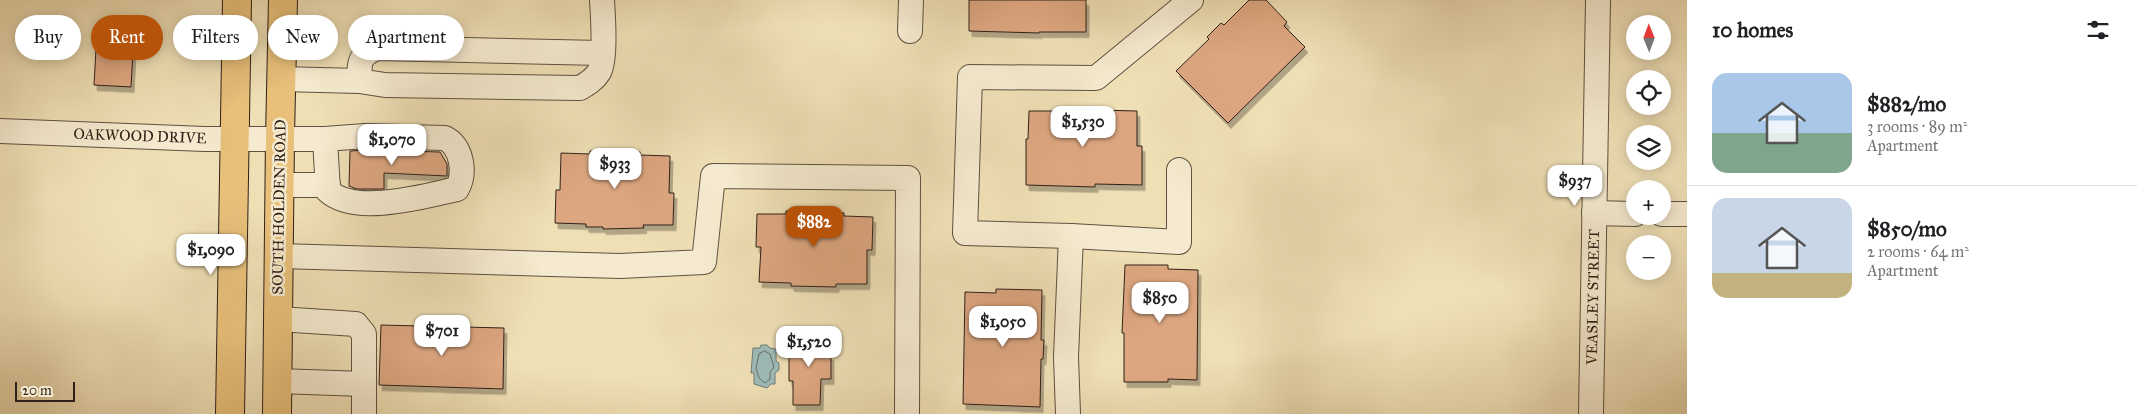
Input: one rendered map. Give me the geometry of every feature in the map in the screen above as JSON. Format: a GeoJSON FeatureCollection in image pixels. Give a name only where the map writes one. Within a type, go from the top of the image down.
{"type":"FeatureCollection","features":[{"type":"Feature","properties":{"kind":"main road"},"geometry":{"type":"LineString","coordinates":[[230,414],[237,0]]}},
{"type":"Feature","properties":{"kind":"main road","name":"SOUTH HOLDEN ROAD"},"geometry":{"type":"LineString","coordinates":[[277,414],[283,0]]}},
{"type":"Feature","properties":{"kind":"street"},"geometry":{"type":"LineString","coordinates":[[910,30],[911,0]]}},
{"type":"Feature","properties":{"kind":"street"},"geometry":{"type":"LineString","coordinates":[[1179,170],[1179,242],[965,233],[970,77],[1096,78],[1191,0]]}},
{"type":"Feature","properties":{"kind":"street","name":"VEASLEY STREET"},"geometry":{"type":"LineString","coordinates":[[1591,414],[1598,0]]}},
{"type":"Feature","properties":{"kind":"street"},"geometry":{"type":"LineString","coordinates":[[281,79],[359,81],[385,85],[580,88],[591,81],[599,72],[602,53],[602,6]]}},
{"type":"Feature","properties":{"kind":"street"},"geometry":{"type":"LineString","coordinates":[[359,81],[360,60],[366,53],[377,48],[602,53]]}},
{"type":"Feature","properties":{"kind":"street","name":"OAKWOOD DRIVE"},"geometry":{"type":"LineString","coordinates":[[0,131],[234,139],[280,137],[325,139],[366,136],[445,138],[451,141],[455,147],[462,168],[462,176],[457,188],[401,201],[368,203],[342,199],[328,191],[328,185]]}},
{"type":"Feature","properties":{"kind":"street"},"geometry":{"type":"LineString","coordinates":[[279,185],[328,185],[325,139]]}},
{"type":"Feature","properties":{"kind":"street"},"geometry":{"type":"LineString","coordinates":[[279,256],[620,266],[704,262],[713,176],[908,178],[907,414]]}},
{"type":"Feature","properties":{"kind":"street"},"geometry":{"type":"LineString","coordinates":[[1594,213],[1626,214]]}},
{"type":"Feature","properties":{"kind":"street"},"geometry":{"type":"LineString","coordinates":[[1671,214],[1687,214]]}},
{"type":"Feature","properties":{"kind":"street"},"geometry":{"type":"LineString","coordinates":[[1068,414],[1066,356],[1071,236]]}},
{"type":"Feature","properties":{"kind":"street"},"geometry":{"type":"LineString","coordinates":[[278,319],[356,324],[364,334],[364,414]]}},
{"type":"Feature","properties":{"kind":"street"},"geometry":{"type":"LineString","coordinates":[[278,381],[364,384]]}},
{"type":"Feature","properties":{"kind":"water"},"geometry":{"type":"Polygon","coordinates":[[[761,345],[767,345],[770,348],[776,349],[776,361],[779,363],[779,370],[775,373],[775,384],[771,384],[767,388],[754,384],[754,373],[751,373],[753,348],[760,348],[761,345]]]}},
{"type":"Feature","properties":{"kind":"building"},"geometry":{"type":"Polygon","coordinates":[[[969,0],[1086,0],[1086,32],[969,31],[969,0]]]}},
{"type":"Feature","properties":{"kind":"building"},"geometry":{"type":"Polygon","coordinates":[[[1249,0],[1266,0],[1287,22],[1284,26],[1305,47],[1228,123],[1176,71],[1209,39],[1207,37],[1221,23],[1224,25],[1249,0]]]}},
{"type":"Feature","properties":{"kind":"building"},"geometry":{"type":"Polygon","coordinates":[[[95,60],[132,60],[131,87],[94,85],[95,60]]]}},
{"type":"Feature","properties":{"kind":"building"},"geometry":{"type":"Polygon","coordinates":[[[1059,109],[1137,111],[1137,146],[1142,146],[1142,185],[1095,184],[1095,187],[1026,185],[1026,139],[1028,139],[1029,111],[1059,111],[1059,109]]]}},
{"type":"Feature","properties":{"kind":"building"},"geometry":{"type":"Polygon","coordinates":[[[350,151],[440,152],[447,164],[447,176],[384,173],[384,189],[357,189],[349,186],[350,151]]]}},
{"type":"Feature","properties":{"kind":"building"},"geometry":{"type":"Polygon","coordinates":[[[590,151],[640,152],[640,155],[670,156],[669,193],[674,193],[673,225],[643,225],[644,228],[603,229],[603,227],[586,227],[586,224],[555,223],[556,190],[560,190],[561,153],[590,154],[590,151]]]}},
{"type":"Feature","properties":{"kind":"building"},"geometry":{"type":"Polygon","coordinates":[[[803,209],[844,213],[844,216],[873,217],[872,250],[867,250],[867,284],[836,284],[836,287],[791,286],[791,283],[759,282],[761,247],[756,247],[757,214],[786,214],[786,211],[803,211],[803,209]]]}},
{"type":"Feature","properties":{"kind":"building"},"geometry":{"type":"Polygon","coordinates":[[[1125,265],[1168,265],[1168,269],[1198,270],[1197,380],[1168,379],[1168,382],[1124,382],[1124,333],[1122,333],[1125,265]]]}},
{"type":"Feature","properties":{"kind":"building"},"geometry":{"type":"Polygon","coordinates":[[[996,289],[1042,290],[1041,340],[1044,340],[1043,359],[1041,359],[1040,407],[963,404],[965,292],[996,293],[996,289]]]}},
{"type":"Feature","properties":{"kind":"building"},"geometry":{"type":"Polygon","coordinates":[[[381,325],[504,328],[503,389],[379,385],[381,325]]]}},
{"type":"Feature","properties":{"kind":"building"},"geometry":{"type":"Polygon","coordinates":[[[793,334],[826,335],[826,355],[831,355],[831,379],[821,379],[820,405],[793,405],[793,381],[789,381],[789,354],[793,354],[793,334]]]}}]}
